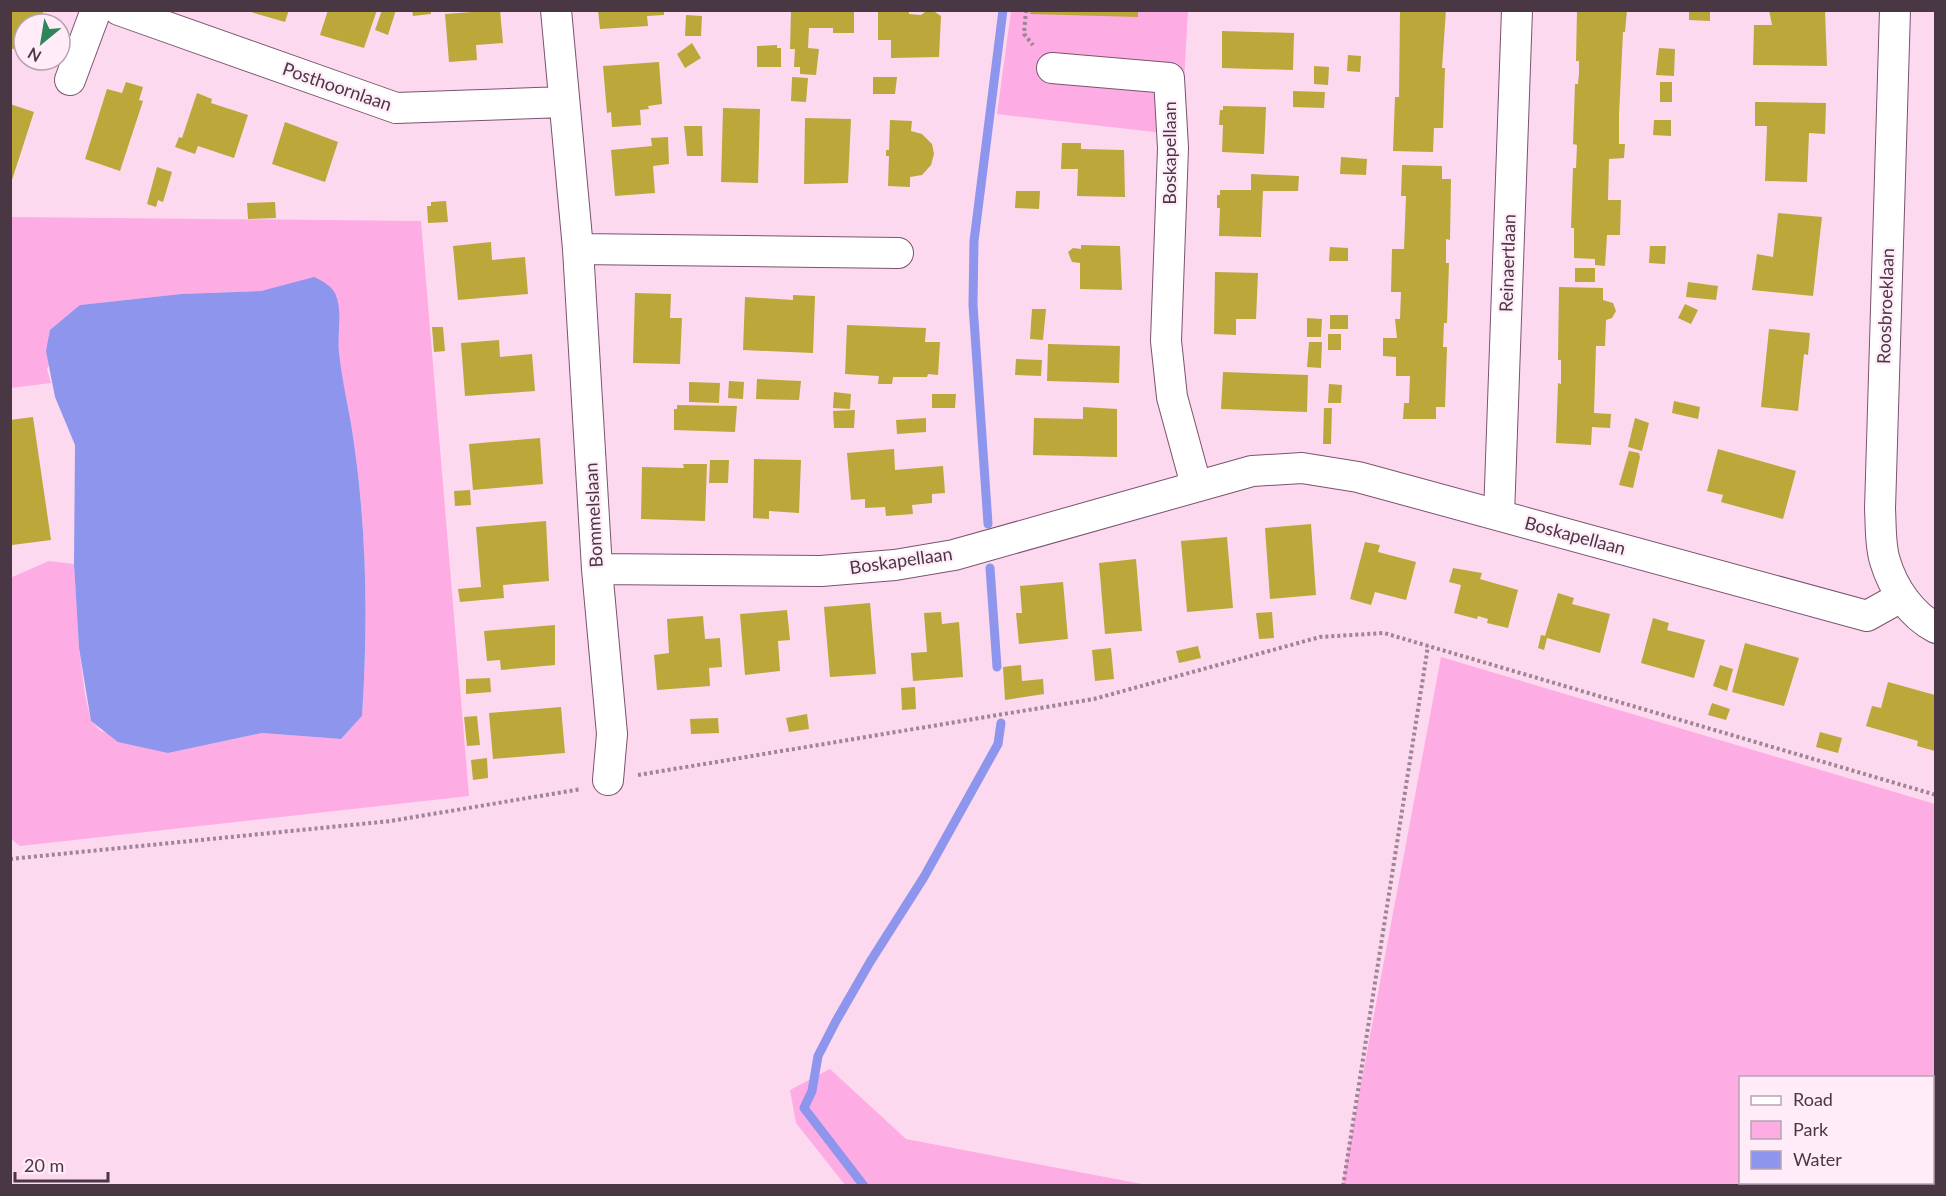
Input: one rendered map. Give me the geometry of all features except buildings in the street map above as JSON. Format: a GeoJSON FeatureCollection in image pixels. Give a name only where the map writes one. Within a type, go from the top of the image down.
{"type":"FeatureCollection","features":[{"type":"Feature","properties":{"kind":"street"},"geometry":{"type":"LineString","coordinates":[[70,80],[96,10]]}},
{"type":"Feature","properties":{"kind":"street","name":"Posthoornlaan"},"geometry":{"type":"LineString","coordinates":[[119,10],[396,108],[564,102]]}},
{"type":"Feature","properties":{"kind":"street","name":"Bommelslaan"},"geometry":{"type":"LineString","coordinates":[[556,10],[578,249],[597,569],[612,734],[608,780]]}},
{"type":"Feature","properties":{"kind":"street","name":"Reinaertlaan"},"geometry":{"type":"LineString","coordinates":[[1498,515],[1517,10]]}},
{"type":"Feature","properties":{"kind":"street","name":"Roosbroeklaan"},"geometry":{"type":"LineString","coordinates":[[1895,10],[1880,509],[1884,561],[1901,597]]}},
{"type":"Feature","properties":{"kind":"street","name":"Boskapellaan"},"geometry":{"type":"LineString","coordinates":[[1052,68],[1169,78],[1173,148],[1166,340],[1172,397],[1196,485]]}},
{"type":"Feature","properties":{"kind":"street"},"geometry":{"type":"LineString","coordinates":[[578,249],[898,253]]}},
{"type":"Feature","properties":{"kind":"street","name":"Boskapellaan"},"geometry":{"type":"LineString","coordinates":[[597,569],[821,571],[895,565],[954,555],[1252,471],[1302,468],[1358,477],[1867,616],[1901,597]]}},
{"type":"Feature","properties":{"kind":"street"},"geometry":{"type":"LineString","coordinates":[[1901,597],[1924,622],[1935,628]]}},
{"type":"Feature","properties":{"kind":"path"},"geometry":{"type":"LineString","coordinates":[[10,859],[391,821],[585,789],[608,780],[1094,699],[1320,637],[1384,633],[1935,795]]}},
{"type":"Feature","properties":{"kind":"path"},"geometry":{"type":"LineString","coordinates":[[1343,1185],[1428,646]]}},
{"type":"Feature","properties":{"kind":"green space"},"geometry":{"type":"Polygon","coordinates":[[[1011,11],[1188,11],[1181,135],[997,114],[1011,11]]]}},
{"type":"Feature","properties":{"kind":"green space"},"geometry":{"type":"Polygon","coordinates":[[[11,217],[421,221],[469,796],[20,846],[10,838],[10,578],[49,561],[74,564],[79,648],[91,721],[101,731],[168,753],[262,733],[341,739],[362,716],[366,613],[362,510],[354,442],[340,363],[337,296],[286,285],[261,291],[181,294],[80,305],[47,369],[51,383],[11,388],[11,217]]]}},
{"type":"Feature","properties":{"kind":"green space"},"geometry":{"type":"Polygon","coordinates":[[[1441,657],[1935,804],[1935,1185],[1342,1185],[1441,657]]]}},
{"type":"Feature","properties":{"kind":"green space"},"geometry":{"type":"Polygon","coordinates":[[[830,1069],[906,1139],[1147,1185],[845,1185],[796,1123],[790,1090],[830,1069]]]}},
{"type":"Feature","properties":{"kind":"water"},"geometry":{"type":"Polygon","coordinates":[[[314,277],[331,288],[337,298],[340,364],[352,431],[362,511],[365,648],[362,716],[341,739],[262,733],[168,753],[118,742],[91,721],[79,648],[74,564],[75,445],[55,397],[46,351],[50,330],[80,305],[181,294],[261,291],[314,277]]]}},
{"type":"Feature","properties":{"kind":"waterway"},"geometry":{"type":"LineString","coordinates":[[988,524],[973,305],[974,241],[1003,10]]}},
{"type":"Feature","properties":{"kind":"waterway"},"geometry":{"type":"LineString","coordinates":[[990,568],[997,667]]}},
{"type":"Feature","properties":{"kind":"waterway"},"geometry":{"type":"LineString","coordinates":[[864,1186],[804,1108],[812,1091],[818,1056],[870,962],[924,877],[998,744],[1001,723]]}}]}
